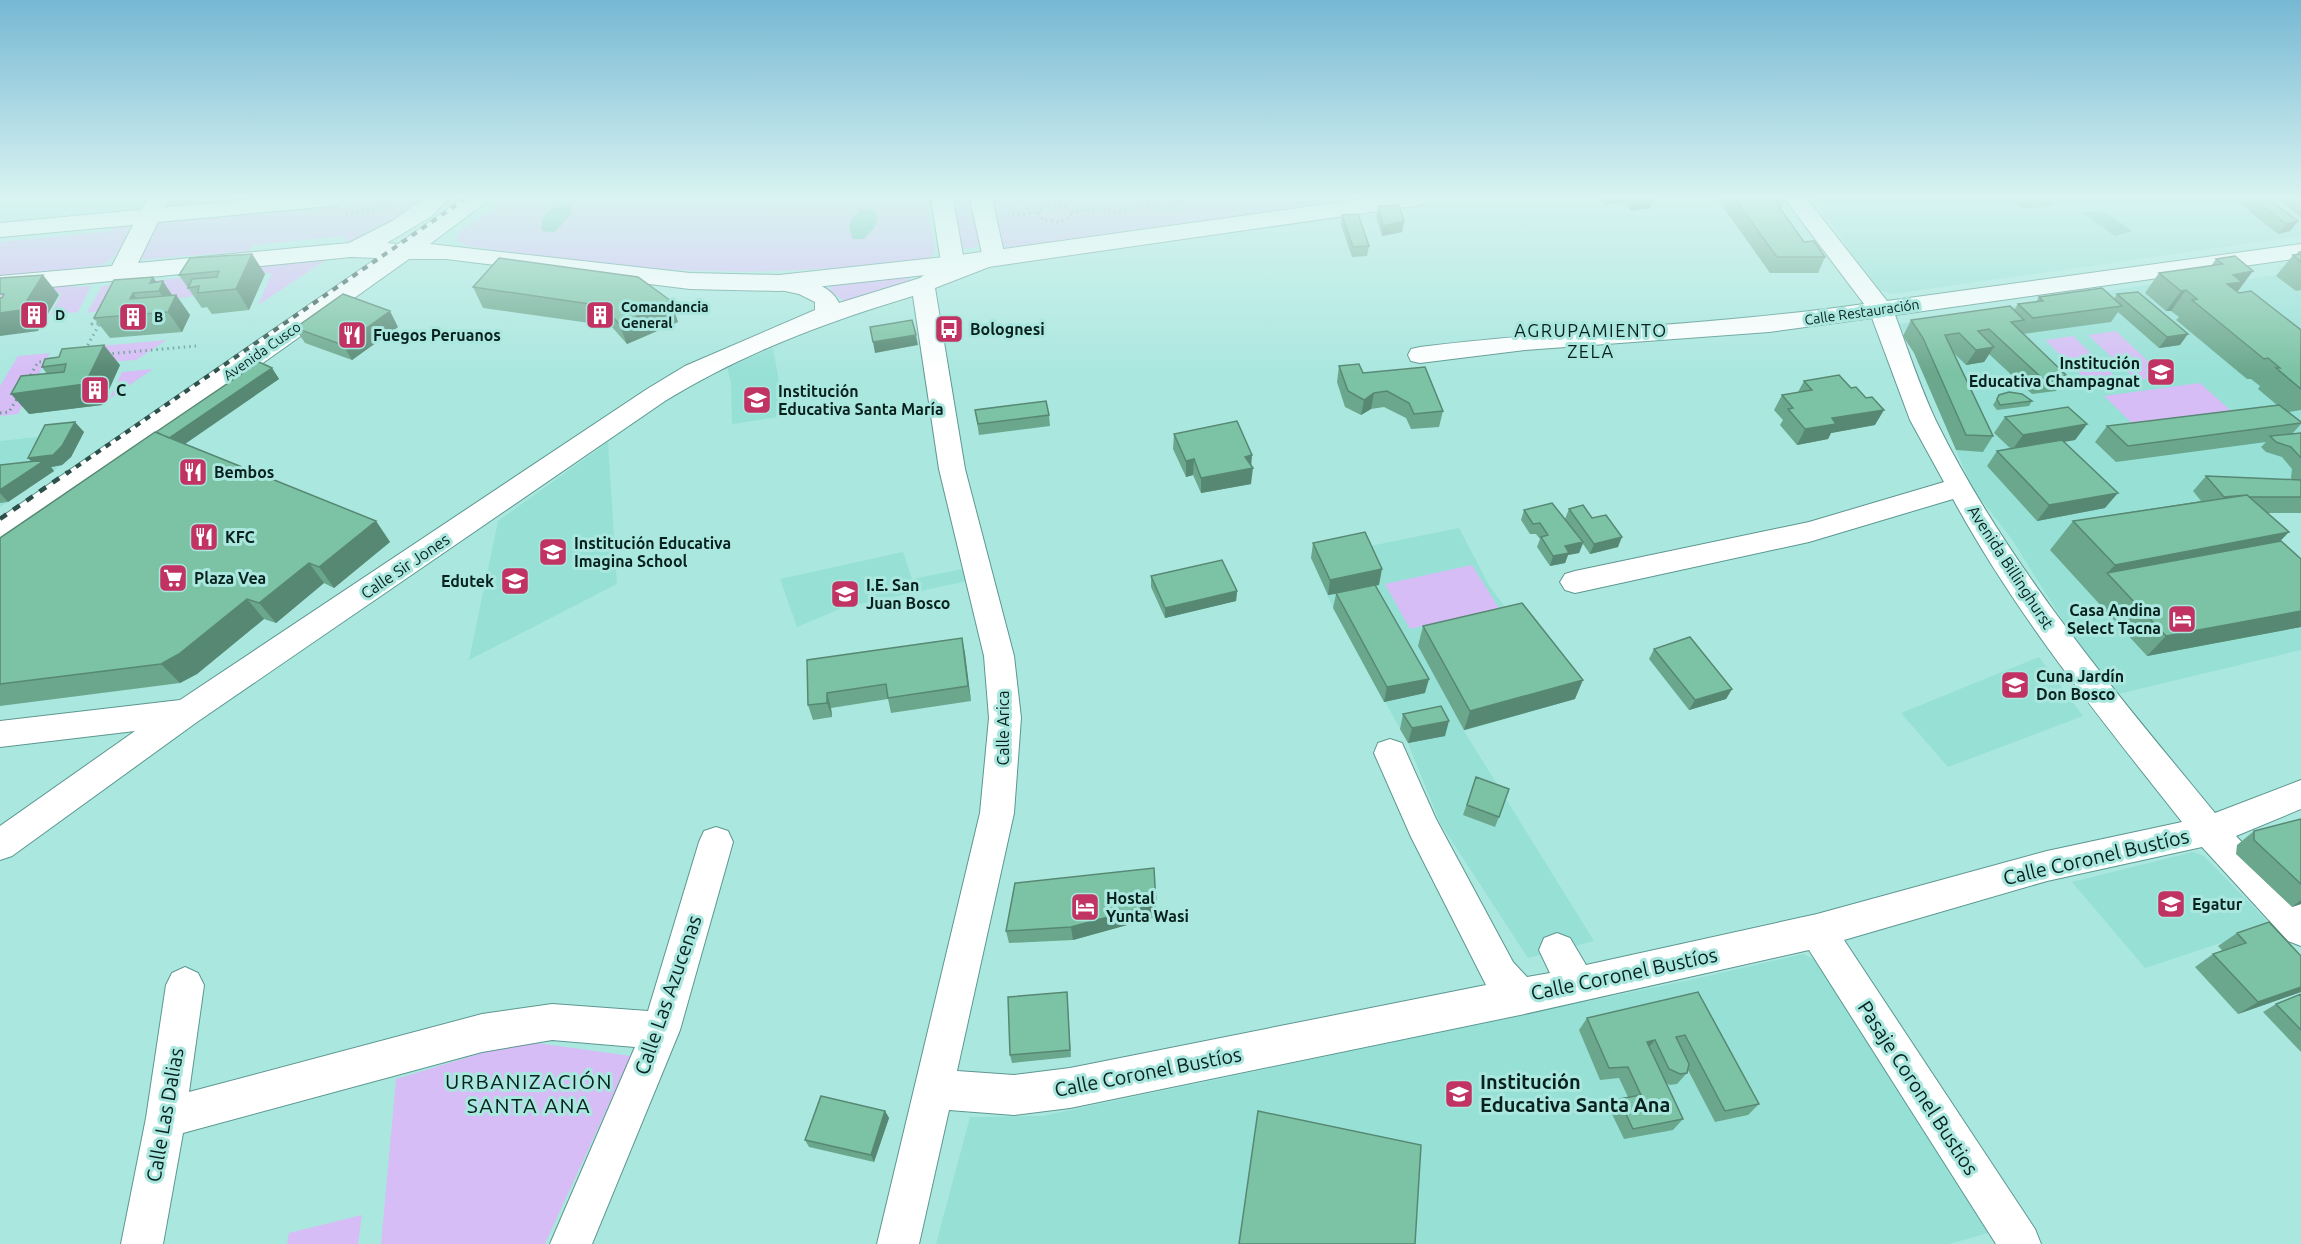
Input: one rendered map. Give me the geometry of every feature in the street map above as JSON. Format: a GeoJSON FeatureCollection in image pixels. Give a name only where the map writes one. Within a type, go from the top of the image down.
{"type":"FeatureCollection","features":[{"type":"Feature","properties":{"kind":"main road"},"geometry":{"type":"LineString","coordinates":[[121,272],[129,257]]}},
{"type":"Feature","properties":{"kind":"main road"},"geometry":{"type":"LineString","coordinates":[[0,284],[277,257]]}},
{"type":"Feature","properties":{"kind":"main road","name":"Avenida Cusco"},"geometry":{"type":"LineString","coordinates":[[0,534],[193,400],[385,257]]}},
{"type":"Feature","properties":{"kind":"main road"},"geometry":{"type":"LineString","coordinates":[[489,257],[690,281],[779,283],[953,264],[994,257]]}},
{"type":"Feature","properties":{"kind":"street"},"geometry":{"type":"LineString","coordinates":[[923,285],[953,264],[952,257]]}},
{"type":"Feature","properties":{"kind":"street"},"geometry":{"type":"LineString","coordinates":[[923,285],[994,257]]}},
{"type":"Feature","properties":{"kind":"street","name":"Avenida Billinghurst"},"geometry":{"type":"LineString","coordinates":[[1841,257],[1881,310],[1923,420],[1959,487],[2056,636],[2209,831],[2301,929]]}},
{"type":"Feature","properties":{"kind":"street","name":"Calle Restauración"},"geometry":{"type":"LineString","coordinates":[[1420,355],[1525,342],[1769,325],[2258,257]]}},
{"type":"Feature","properties":{"kind":"street"},"geometry":{"type":"LineString","coordinates":[[779,283],[807,288],[825,298],[828,307],[825,315]]}},
{"type":"Feature","properties":{"kind":"street","name":"Calle Sir Jones"},"geometry":{"type":"LineString","coordinates":[[0,845],[186,713],[656,395],[740,349],[825,315],[923,285]]}},
{"type":"Feature","properties":{"kind":"street","name":"Calle Arica"},"geometry":{"type":"LineString","coordinates":[[898,1244],[997,813],[1005,752],[1005,718],[999,656],[952,469],[923,285]]}},
{"type":"Feature","properties":{"kind":"street"},"geometry":{"type":"LineString","coordinates":[[1575,582],[1809,532],[1959,487]]}},
{"type":"Feature","properties":{"kind":"street"},"geometry":{"type":"LineString","coordinates":[[0,734],[186,713]]}},
{"type":"Feature","properties":{"kind":"street"},"geometry":{"type":"LineString","coordinates":[[1390,753],[1423,827],[1500,974],[1520,997]]}},
{"type":"Feature","properties":{"kind":"street","name":"Calle Coronel Bustíos"},"geometry":{"type":"LineString","coordinates":[[935,1089],[1014,1095],[1061,1090],[1577,985],[1817,931],[2047,866],[2209,831],[2301,794]]}},
{"type":"Feature","properties":{"kind":"street","name":"Calle Las Azucenas"},"geometry":{"type":"LineString","coordinates":[[571,1244],[660,1030],[716,843]]}},
{"type":"Feature","properties":{"kind":"street","name":"Pasaje Coronel Bustios"},"geometry":{"type":"LineString","coordinates":[[1817,931],[2020,1244]]}},
{"type":"Feature","properties":{"kind":"street"},"geometry":{"type":"LineString","coordinates":[[1557,950],[1577,985]]}},
{"type":"Feature","properties":{"kind":"street","name":"Calle Las Dalias"},"geometry":{"type":"LineString","coordinates":[[142,1244],[166,1118],[185,985]]}},
{"type":"Feature","properties":{"kind":"street"},"geometry":{"type":"LineString","coordinates":[[166,1118],[482,1033],[521,1026],[552,1022],[660,1030]]}},
{"type":"Feature","properties":{"kind":"path"},"geometry":{"type":"LineString","coordinates":[[81,357],[100,323],[92,324],[101,308]]}},
{"type":"Feature","properties":{"kind":"path"},"geometry":{"type":"LineString","coordinates":[[104,355],[196,346]]}},
{"type":"Feature","properties":{"kind":"path"},"geometry":{"type":"LineString","coordinates":[[26,382],[38,362],[60,359]]}},
{"type":"Feature","properties":{"kind":"path"},"geometry":{"type":"LineString","coordinates":[[0,413],[9,412],[20,392]]}},
{"type":"Feature","properties":{"kind":"shaded area"},"geometry":{"type":"Polygon","coordinates":[[[0,257],[114,257],[102,265],[0,277],[0,257]]]}},
{"type":"Feature","properties":{"kind":"shaded area"},"geometry":{"type":"Polygon","coordinates":[[[139,257],[174,257],[138,260],[139,257]]]}},
{"type":"Feature","properties":{"kind":"shaded area"},"geometry":{"type":"Polygon","coordinates":[[[552,257],[930,257],[928,260],[847,267],[740,271],[682,270],[552,257]]]}},
{"type":"Feature","properties":{"kind":"shaded area"},"geometry":{"type":"Polygon","coordinates":[[[1855,257],[2153,257],[1893,294],[1878,290],[1855,257]]]}},
{"type":"Feature","properties":{"kind":"shaded area"},"geometry":{"type":"Polygon","coordinates":[[[326,260],[258,305],[272,273],[204,278],[193,296],[87,313],[102,286],[190,277],[197,273],[326,260]]]}},
{"type":"Feature","properties":{"kind":"shaded area"},"geometry":{"type":"Polygon","coordinates":[[[2301,264],[2301,513],[2225,513],[2301,589],[2301,650],[2110,696],[2011,538],[1973,489],[1914,353],[1899,324],[2217,274],[2227,282],[2285,274],[2277,267],[2301,264]]]}},
{"type":"Feature","properties":{"kind":"shaded area"},"geometry":{"type":"Polygon","coordinates":[[[904,276],[910,279],[908,282],[846,302],[829,291],[831,286],[904,276]]]}},
{"type":"Feature","properties":{"kind":"shaded area"},"geometry":{"type":"Polygon","coordinates":[[[73,283],[70,287],[91,286],[78,312],[50,315],[62,293],[0,298],[0,290],[73,283]]]}},
{"type":"Feature","properties":{"kind":"shaded area"},"geometry":{"type":"Polygon","coordinates":[[[2116,331],[2165,377],[2136,380],[2088,335],[2116,331]]]}},
{"type":"Feature","properties":{"kind":"shaded area"},"geometry":{"type":"Polygon","coordinates":[[[2073,336],[2121,382],[2091,385],[2045,340],[2073,336]]]}},
{"type":"Feature","properties":{"kind":"shaded area"},"geometry":{"type":"Polygon","coordinates":[[[167,340],[136,360],[57,365],[66,349],[167,340]]]}},
{"type":"Feature","properties":{"kind":"shaded area","name":"Institución Educativa Santa María"},"geometry":{"type":"Polygon","coordinates":[[[773,348],[785,416],[732,424],[731,384],[727,367],[773,348]]]}},
{"type":"Feature","properties":{"kind":"shaded area"},"geometry":{"type":"Polygon","coordinates":[[[50,353],[18,414],[0,416],[0,386],[18,356],[50,353]]]}},
{"type":"Feature","properties":{"kind":"shaded area"},"geometry":{"type":"Polygon","coordinates":[[[153,369],[109,399],[122,372],[153,369]]]}},
{"type":"Feature","properties":{"kind":"shaded area"},"geometry":{"type":"Polygon","coordinates":[[[2200,383],[2237,416],[2138,429],[2104,396],[2200,383]]]}},
{"type":"Feature","properties":{"kind":"shaded area"},"geometry":{"type":"Polygon","coordinates":[[[84,432],[71,457],[0,507],[0,441],[84,432]]]}},
{"type":"Feature","properties":{"kind":"shaded area","name":"Institución Educativa Imagina School"},"geometry":{"type":"Polygon","coordinates":[[[608,442],[617,584],[469,660],[498,521],[608,442]]]}},
{"type":"Feature","properties":{"kind":"shaded area"},"geometry":{"type":"Polygon","coordinates":[[[1459,528],[1490,587],[1575,699],[1464,731],[1594,941],[1528,958],[1440,823],[1408,743],[1333,608],[1311,558],[1459,528]]]}},
{"type":"Feature","properties":{"kind":"shaded area","name":"I.E. San Juan Bosco"},"geometry":{"type":"Polygon","coordinates":[[[903,552],[912,579],[963,569],[967,581],[842,608],[797,627],[780,579],[903,552]]]}},
{"type":"Feature","properties":{"kind":"shaded area"},"geometry":{"type":"Polygon","coordinates":[[[1472,565],[1499,608],[1410,629],[1385,584],[1472,565]]]}},
{"type":"Feature","properties":{"kind":"shaded area","name":"Cuna Jardín Don Bosco"},"geometry":{"type":"Polygon","coordinates":[[[2039,657],[2083,716],[1948,767],[1901,713],[2039,657]]]}},
{"type":"Feature","properties":{"kind":"shaded area","name":"Egatur"},"geometry":{"type":"Polygon","coordinates":[[[2193,852],[2204,856],[2272,926],[2145,968],[2072,882],[2193,852]]]}},
{"type":"Feature","properties":{"kind":"shaded area","name":"Institución Educativa Santa Ana"},"geometry":{"type":"Polygon","coordinates":[[[1803,954],[1820,962],[1988,1233],[1949,1244],[936,1244],[970,1117],[1042,1116],[1699,978],[1803,954]]]}},
{"type":"Feature","properties":{"kind":"shaded area"},"geometry":{"type":"Polygon","coordinates":[[[522,1041],[631,1056],[545,1244],[381,1244],[396,1079],[522,1041]]]}},
{"type":"Feature","properties":{"kind":"shaded area"},"geometry":{"type":"Polygon","coordinates":[[[362,1215],[358,1244],[287,1244],[289,1233],[362,1215]]]}},
{"type":"Feature","properties":{"kind":"building"},"geometry":{"type":"Polygon","coordinates":[[[251,257],[236,289],[198,293],[199,286],[188,288],[192,279],[217,277],[219,271],[179,275],[190,258],[251,257]]]}},
{"type":"Feature","properties":{"kind":"building"},"geometry":{"type":"Polygon","coordinates":[[[2236,257],[2253,271],[2233,275],[2242,282],[2227,284],[2239,293],[2251,291],[2301,330],[2301,389],[2276,368],[2280,368],[2268,358],[2264,359],[2192,300],[2197,299],[2186,290],[2181,291],[2159,273],[2223,264],[2216,259],[2236,257]]]}},
{"type":"Feature","properties":{"kind":"building"},"geometry":{"type":"Polygon","coordinates":[[[499,258],[638,277],[671,301],[619,324],[603,306],[473,287],[499,258]]]}},
{"type":"Feature","properties":{"kind":"building"},"geometry":{"type":"Polygon","coordinates":[[[43,275],[21,310],[0,313],[0,298],[4,294],[0,294],[0,278],[43,275]]]}},
{"type":"Feature","properties":{"kind":"building"},"geometry":{"type":"Polygon","coordinates":[[[153,277],[150,283],[163,281],[159,291],[133,293],[130,299],[176,295],[168,312],[94,318],[114,280],[153,277]]]}},
{"type":"Feature","properties":{"kind":"building"},"geometry":{"type":"Polygon","coordinates":[[[2102,288],[2122,306],[2033,318],[2018,304],[2043,301],[2039,297],[2102,288]]]}},
{"type":"Feature","properties":{"kind":"building"},"geometry":{"type":"Polygon","coordinates":[[[2138,292],[2188,334],[2167,337],[2117,294],[2138,292]]]}},
{"type":"Feature","properties":{"kind":"building"},"geometry":{"type":"Polygon","coordinates":[[[343,294],[390,311],[343,345],[295,328],[343,294]]]}},
{"type":"Feature","properties":{"kind":"building"},"geometry":{"type":"Polygon","coordinates":[[[2010,306],[2024,320],[2011,322],[2066,375],[2043,379],[1989,329],[1978,331],[1994,347],[1976,350],[1959,333],[1945,335],[1993,436],[1966,435],[1923,338],[1911,320],[2010,306]]]}},
{"type":"Feature","properties":{"kind":"building"},"geometry":{"type":"Polygon","coordinates":[[[912,320],[916,335],[873,342],[870,327],[912,320]]]}},
{"type":"Feature","properties":{"kind":"building"},"geometry":{"type":"Polygon","coordinates":[[[104,345],[85,384],[11,394],[21,376],[64,372],[66,364],[42,367],[45,359],[59,357],[62,349],[104,345]]]}},
{"type":"Feature","properties":{"kind":"building"},"geometry":{"type":"Polygon","coordinates":[[[259,362],[272,368],[169,438],[156,432],[259,362]]]}},
{"type":"Feature","properties":{"kind":"building"},"geometry":{"type":"Polygon","coordinates":[[[1359,364],[1363,373],[1425,367],[1443,411],[1414,414],[1409,403],[1387,391],[1374,393],[1364,400],[1348,391],[1339,366],[1359,364]]]}},
{"type":"Feature","properties":{"kind":"building"},"geometry":{"type":"Polygon","coordinates":[[[1839,375],[1851,388],[1856,387],[1866,398],[1872,397],[1884,410],[1832,418],[1836,424],[1805,429],[1788,409],[1793,408],[1782,395],[1812,390],[1804,381],[1839,375]]]}},
{"type":"Feature","properties":{"kind":"building"},"geometry":{"type":"Polygon","coordinates":[[[2009,392],[2022,394],[2032,401],[2000,405],[1997,399],[1999,395],[2009,392]]]}},
{"type":"Feature","properties":{"kind":"building"},"geometry":{"type":"Polygon","coordinates":[[[1046,401],[1049,415],[978,424],[975,410],[1046,401]]]}},
{"type":"Feature","properties":{"kind":"building"},"geometry":{"type":"Polygon","coordinates":[[[2279,405],[2301,423],[2128,446],[2107,426],[2279,405]]]}},
{"type":"Feature","properties":{"kind":"building"},"geometry":{"type":"Polygon","coordinates":[[[2068,407],[2087,424],[2023,435],[2005,417],[2068,407]]]}},
{"type":"Feature","properties":{"kind":"building"},"geometry":{"type":"Polygon","coordinates":[[[1237,421],[1252,455],[1245,457],[1253,468],[1201,478],[1194,459],[1186,461],[1174,434],[1237,421]]]}},
{"type":"Feature","properties":{"kind":"building"},"geometry":{"type":"Polygon","coordinates":[[[75,422],[62,446],[53,455],[28,458],[45,425],[75,422]]]}},
{"type":"Feature","properties":{"kind":"building","name":"Plaza Vea"},"geometry":{"type":"Polygon","coordinates":[[[155,432],[376,521],[319,567],[309,563],[259,603],[247,599],[179,654],[161,664],[0,684],[0,538],[155,432]]]}},
{"type":"Feature","properties":{"kind":"building"},"geometry":{"type":"Polygon","coordinates":[[[2301,433],[2301,458],[2291,447],[2276,442],[2270,436],[2301,433]]]}},
{"type":"Feature","properties":{"kind":"building"},"geometry":{"type":"Polygon","coordinates":[[[2062,440],[2118,493],[2049,505],[1997,451],[2062,440]]]}},
{"type":"Feature","properties":{"kind":"building"},"geometry":{"type":"Polygon","coordinates":[[[45,460],[0,490],[0,465],[45,460]]]}},
{"type":"Feature","properties":{"kind":"building"},"geometry":{"type":"Polygon","coordinates":[[[2206,476],[2301,480],[2301,497],[2250,497],[2247,495],[2224,497],[2206,476]]]}},
{"type":"Feature","properties":{"kind":"building"},"geometry":{"type":"Polygon","coordinates":[[[2247,495],[2289,532],[2115,565],[2073,521],[2247,495]]]}},
{"type":"Feature","properties":{"kind":"building"},"geometry":{"type":"Polygon","coordinates":[[[1552,503],[1583,542],[1565,546],[1569,553],[1553,556],[1541,537],[1548,535],[1540,523],[1533,524],[1524,510],[1552,503]]]}},
{"type":"Feature","properties":{"kind":"building"},"geometry":{"type":"Polygon","coordinates":[[[1583,505],[1592,518],[1606,515],[1622,537],[1594,544],[1569,509],[1583,505]]]}},
{"type":"Feature","properties":{"kind":"building"},"geometry":{"type":"Polygon","coordinates":[[[1365,532],[1382,569],[1330,580],[1313,543],[1365,532]]]}},
{"type":"Feature","properties":{"kind":"building"},"geometry":{"type":"Polygon","coordinates":[[[2281,541],[2301,559],[2301,611],[2166,636],[2107,573],[2281,541]]]}},
{"type":"Feature","properties":{"kind":"building"},"geometry":{"type":"Polygon","coordinates":[[[1222,560],[1237,591],[1165,608],[1151,576],[1222,560]]]}},
{"type":"Feature","properties":{"kind":"building"},"geometry":{"type":"Polygon","coordinates":[[[1375,585],[1429,679],[1387,687],[1336,593],[1375,585]]]}},
{"type":"Feature","properties":{"kind":"building"},"geometry":{"type":"Polygon","coordinates":[[[1522,603],[1583,680],[1470,711],[1423,626],[1522,603]]]}},
{"type":"Feature","properties":{"kind":"building"},"geometry":{"type":"Polygon","coordinates":[[[1690,637],[1732,689],[1695,700],[1654,649],[1690,637]]]}},
{"type":"Feature","properties":{"kind":"building"},"geometry":{"type":"Polygon","coordinates":[[[962,638],[968,686],[888,698],[886,684],[827,693],[827,703],[808,705],[807,660],[962,638]]]}},
{"type":"Feature","properties":{"kind":"building"},"geometry":{"type":"Polygon","coordinates":[[[1441,706],[1449,721],[1412,728],[1403,714],[1441,706]]]}},
{"type":"Feature","properties":{"kind":"building"},"geometry":{"type":"Polygon","coordinates":[[[1476,777],[1509,789],[1499,817],[1467,805],[1476,777]]]}},
{"type":"Feature","properties":{"kind":"building"},"geometry":{"type":"Polygon","coordinates":[[[2301,819],[2301,884],[2254,840],[2254,831],[2301,819]]]}},
{"type":"Feature","properties":{"kind":"building","name":"Hostal Yunta Wasi"},"geometry":{"type":"Polygon","coordinates":[[[1154,868],[1156,904],[1071,927],[1006,931],[1015,883],[1154,868]]]}},
{"type":"Feature","properties":{"kind":"building"},"geometry":{"type":"Polygon","coordinates":[[[2269,922],[2301,956],[2301,987],[2258,1002],[2213,954],[2246,943],[2237,933],[2269,922]]]}},
{"type":"Feature","properties":{"kind":"building"},"geometry":{"type":"Polygon","coordinates":[[[1067,992],[1070,1050],[1010,1055],[1008,997],[1067,992]]]}},
{"type":"Feature","properties":{"kind":"building"},"geometry":{"type":"Polygon","coordinates":[[[1698,992],[1759,1104],[1725,1111],[1685,1035],[1676,1037],[1689,1064],[1687,1073],[1680,1074],[1669,1069],[1655,1040],[1647,1042],[1683,1119],[1633,1129],[1619,1099],[1641,1095],[1628,1067],[1609,1068],[1587,1018],[1698,992]]]}},
{"type":"Feature","properties":{"kind":"building"},"geometry":{"type":"Polygon","coordinates":[[[2301,994],[2301,1030],[2276,1004],[2301,994]]]}},
{"type":"Feature","properties":{"kind":"building"},"geometry":{"type":"Polygon","coordinates":[[[821,1096],[885,1111],[871,1155],[805,1140],[821,1096]]]}},
{"type":"Feature","properties":{"kind":"building"},"geometry":{"type":"Polygon","coordinates":[[[1258,1111],[1421,1145],[1415,1244],[1239,1244],[1258,1111]]]}},
{"type":"Feature","properties":{"kind":"railway"},"geometry":{"type":"LineString","coordinates":[[66,474],[381,257]]}},
{"type":"Feature","properties":{"kind":"railway"},"geometry":{"type":"LineString","coordinates":[[0,519],[68,472]]}},
{"type":"Feature","properties":{"kind":"place","name":"D"},"geometry":{"type":"Point","coordinates":[34,315]}},
{"type":"Feature","properties":{"kind":"place","name":"Comandancia General"},"geometry":{"type":"Point","coordinates":[600,315]}},
{"type":"Feature","properties":{"kind":"place","name":"B"},"geometry":{"type":"Point","coordinates":[133,317]}},
{"type":"Feature","properties":{"kind":"place","name":"Bolognesi"},"geometry":{"type":"Point","coordinates":[949,329]}},
{"type":"Feature","properties":{"kind":"place","name":"Fuegos Peruanos"},"geometry":{"type":"Point","coordinates":[352,335]}},
{"type":"Feature","properties":{"kind":"place","name":"Institución Educativa Champagnat"},"geometry":{"type":"Point","coordinates":[2161,372]}},
{"type":"Feature","properties":{"kind":"place","name":"C"},"geometry":{"type":"Point","coordinates":[95,390]}},
{"type":"Feature","properties":{"kind":"place","name":"Institución Educativa Santa María"},"geometry":{"type":"Point","coordinates":[757,400]}},
{"type":"Feature","properties":{"kind":"place","name":"Bembos"},"geometry":{"type":"Point","coordinates":[193,472]}},
{"type":"Feature","properties":{"kind":"place","name":"KFC"},"geometry":{"type":"Point","coordinates":[204,537]}},
{"type":"Feature","properties":{"kind":"place","name":"Institución Educativa Imagina School"},"geometry":{"type":"Point","coordinates":[553,552]}},
{"type":"Feature","properties":{"kind":"place","name":"Plaza Vea"},"geometry":{"type":"Point","coordinates":[173,578]}},
{"type":"Feature","properties":{"kind":"place","name":"Edutek"},"geometry":{"type":"Point","coordinates":[515,581]}},
{"type":"Feature","properties":{"kind":"place","name":"I.E. San Juan Bosco"},"geometry":{"type":"Point","coordinates":[845,594]}},
{"type":"Feature","properties":{"kind":"place","name":"Casa Andina Select Tacna"},"geometry":{"type":"Point","coordinates":[2182,619]}},
{"type":"Feature","properties":{"kind":"place","name":"Cuna Jardín Don Bosco"},"geometry":{"type":"Point","coordinates":[2015,685]}},
{"type":"Feature","properties":{"kind":"place","name":"Egatur"},"geometry":{"type":"Point","coordinates":[2171,904]}},
{"type":"Feature","properties":{"kind":"place","name":"Hostal Yunta Wasi"},"geometry":{"type":"Point","coordinates":[1085,907]}},
{"type":"Feature","properties":{"kind":"place","name":"Institución Educativa Santa Ana"},"geometry":{"type":"Point","coordinates":[1459,1094]}},
{"type":"Feature","properties":{"kind":"district","name":"AGRUPAMIENTO ZELA"},"geometry":{"type":"Point","coordinates":[1591,341]}},
{"type":"Feature","properties":{"kind":"district","name":"URBANIZACIÓN SANTA ANA"},"geometry":{"type":"Point","coordinates":[529,1094]}}]}
